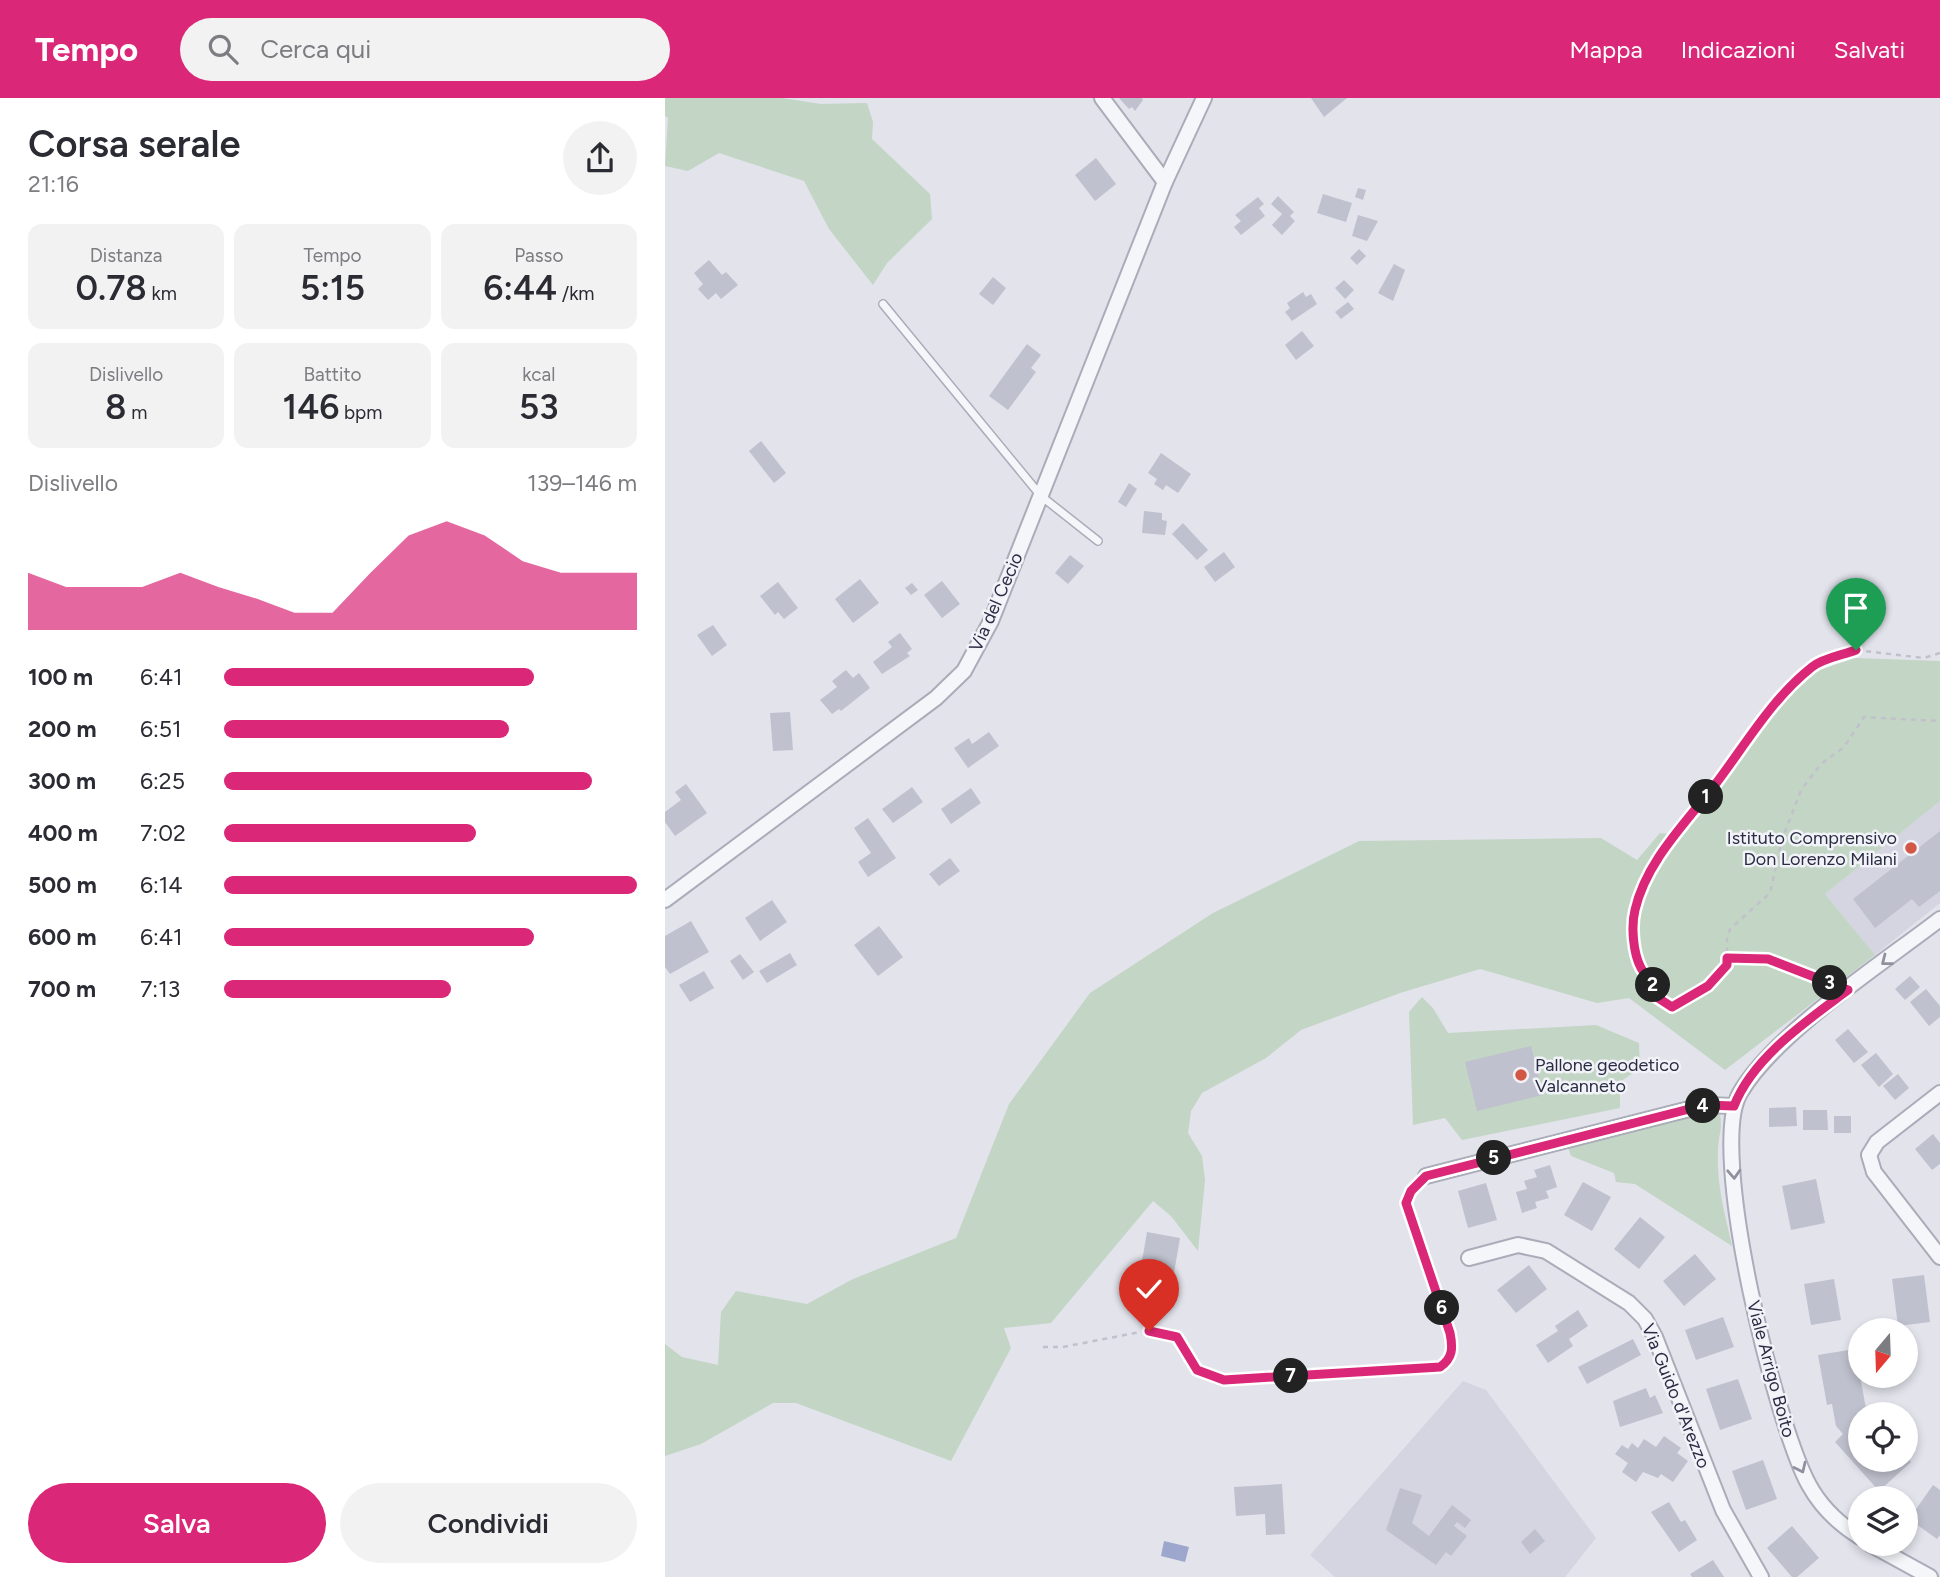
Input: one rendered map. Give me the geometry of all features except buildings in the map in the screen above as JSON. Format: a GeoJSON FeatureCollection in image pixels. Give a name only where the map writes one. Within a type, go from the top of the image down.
{"type":"FeatureCollection","features":[{"type":"Feature","properties":{"kind":"street"},"geometry":{"type":"LineString","coordinates":[[1102,98],[1165,182]]}},
{"type":"Feature","properties":{"kind":"street","name":"Via del Cecio"},"geometry":{"type":"LineString","coordinates":[[665,900],[936,698],[958,678],[988,628],[1165,182],[1204,98]]}},
{"type":"Feature","properties":{"kind":"street"},"geometry":{"type":"LineString","coordinates":[[1426,1176],[1705,1105],[1734,1106],[1745,1086],[1774,1053],[1848,990],[1940,919]]}},
{"type":"Feature","properties":{"kind":"street"},"geometry":{"type":"LineString","coordinates":[[1940,1093],[1877,1142],[1870,1158],[1874,1172],[1940,1258]]}},
{"type":"Feature","properties":{"kind":"street","name":"Viale Arrigo Boito"},"geometry":{"type":"LineString","coordinates":[[1734,1106],[1734,1174],[1745,1260],[1766,1363],[1797,1461],[1821,1503],[1848,1527]]}},
{"type":"Feature","properties":{"kind":"street","name":"Via Guido d'Arezzo"},"geometry":{"type":"LineString","coordinates":[[1469,1258],[1518,1245],[1542,1249],[1623,1299],[1643,1315],[1723,1510],[1761,1577]]}},
{"type":"Feature","properties":{"kind":"street"},"geometry":{"type":"LineString","coordinates":[[1890,1556],[1921,1575]]}},
{"type":"Feature","properties":{"kind":"lane"},"geometry":{"type":"LineString","coordinates":[[883,304],[1041,496],[1098,541]]}},
{"type":"Feature","properties":{"kind":"lane"},"geometry":{"type":"LineString","coordinates":[[1149,1331],[1177,1337],[1197,1370],[1224,1380],[1440,1367],[1448,1361],[1453,1348],[1450,1333],[1406,1203],[1411,1191],[1426,1176]]}},
{"type":"Feature","properties":{"kind":"path"},"geometry":{"type":"LineString","coordinates":[[1940,653],[1924,658],[1856,650],[1813,666],[1763,719],[1711,791],[1675,832],[1642,889],[1634,912],[1633,936],[1640,967],[1651,980],[1655,996],[1672,1007],[1708,986],[1727,965],[1727,939],[1730,929],[1770,893],[1782,840],[1801,790],[1821,764],[1843,747],[1864,717],[1940,721]]}},
{"type":"Feature","properties":{"kind":"path"},"geometry":{"type":"LineString","coordinates":[[1727,958],[1768,959],[1848,990]]}},
{"type":"Feature","properties":{"kind":"path"},"geometry":{"type":"LineString","coordinates":[[1043,1347],[1063,1347],[1149,1331]]}},
{"type":"Feature","properties":{"kind":"shaded area","name":"Istituto Comprensivo Don Lorenzo Milani"},"geometry":{"type":"Polygon","coordinates":[[[1940,801],[1940,903],[1875,955],[1825,894],[1940,801]]]}},
{"type":"Feature","properties":{"kind":"shaded area"},"geometry":{"type":"Polygon","coordinates":[[[1463,1381],[1486,1390],[1596,1538],[1565,1577],[1335,1577],[1310,1555],[1463,1381]]]}},
{"type":"Feature","properties":{"kind":"green space"},"geometry":{"type":"Polygon","coordinates":[[[665,98],[782,98],[821,104],[867,103],[873,122],[872,139],[930,194],[932,219],[887,263],[873,285],[829,229],[804,181],[719,153],[688,171],[665,166],[668,118],[665,116],[665,98]]]}},
{"type":"Feature","properties":{"kind":"green space"},"geometry":{"type":"Polygon","coordinates":[[[1855,658],[1940,661],[1940,801],[1825,894],[1875,955],[1725,1070],[1629,998],[1597,1003],[1480,969],[1400,993],[1301,1030],[1266,1058],[1202,1093],[1191,1111],[1188,1133],[1202,1156],[1205,1180],[1198,1251],[1171,1216],[1153,1201],[1051,1323],[1004,1328],[1011,1348],[951,1461],[796,1403],[773,1403],[701,1444],[665,1456],[665,1344],[682,1357],[718,1365],[721,1312],[736,1291],[807,1304],[853,1279],[956,1238],[1009,1104],[1090,993],[1213,913],[1359,841],[1601,838],[1637,860],[1660,833],[1669,834],[1808,674],[1855,658]]]}},
{"type":"Feature","properties":{"kind":"green space","name":"Pallone geodetico Valcanneto"},"geometry":{"type":"Polygon","coordinates":[[[1422,997],[1433,1008],[1448,1033],[1596,1025],[1639,1043],[1640,1068],[1620,1082],[1620,1108],[1462,1140],[1445,1118],[1413,1125],[1409,1012],[1422,997]]]}},
{"type":"Feature","properties":{"kind":"green space"},"geometry":{"type":"Polygon","coordinates":[[[1706,1111],[1719,1112],[1720,1117],[1718,1174],[1732,1246],[1635,1184],[1616,1182],[1614,1173],[1571,1156],[1568,1147],[1706,1111]]]}},
{"type":"Feature","properties":{"kind":"water"},"geometry":{"type":"Polygon","coordinates":[[[1164,1541],[1189,1547],[1185,1562],[1161,1556],[1164,1541]]]}},
{"type":"Feature","properties":{"kind":"place","name":"Istituto Comprensivo Don Lorenzo Milani"},"geometry":{"type":"Point","coordinates":[1911,848]}},
{"type":"Feature","properties":{"kind":"place","name":"Pallone geodetico Valcanneto"},"geometry":{"type":"Point","coordinates":[1521,1075]}},
{"type":"Feature","properties":{"kind":"route"},"geometry":{"type":"LineString","coordinates":[[1149,1331],[1177,1337],[1197,1370],[1209,1377],[1224,1380],[1440,1367],[1448,1361],[1453,1348],[1450,1333],[1427,1258],[1406,1203],[1411,1191],[1426,1176],[1705,1105],[1734,1106],[1740,1092],[1774,1053],[1848,990],[1768,959],[1727,958],[1727,965],[1708,986],[1672,1007],[1655,996],[1651,980],[1640,967],[1633,936],[1634,912],[1642,889],[1675,832],[1711,791],[1763,719],[1813,666],[1856,650]]}}]}
